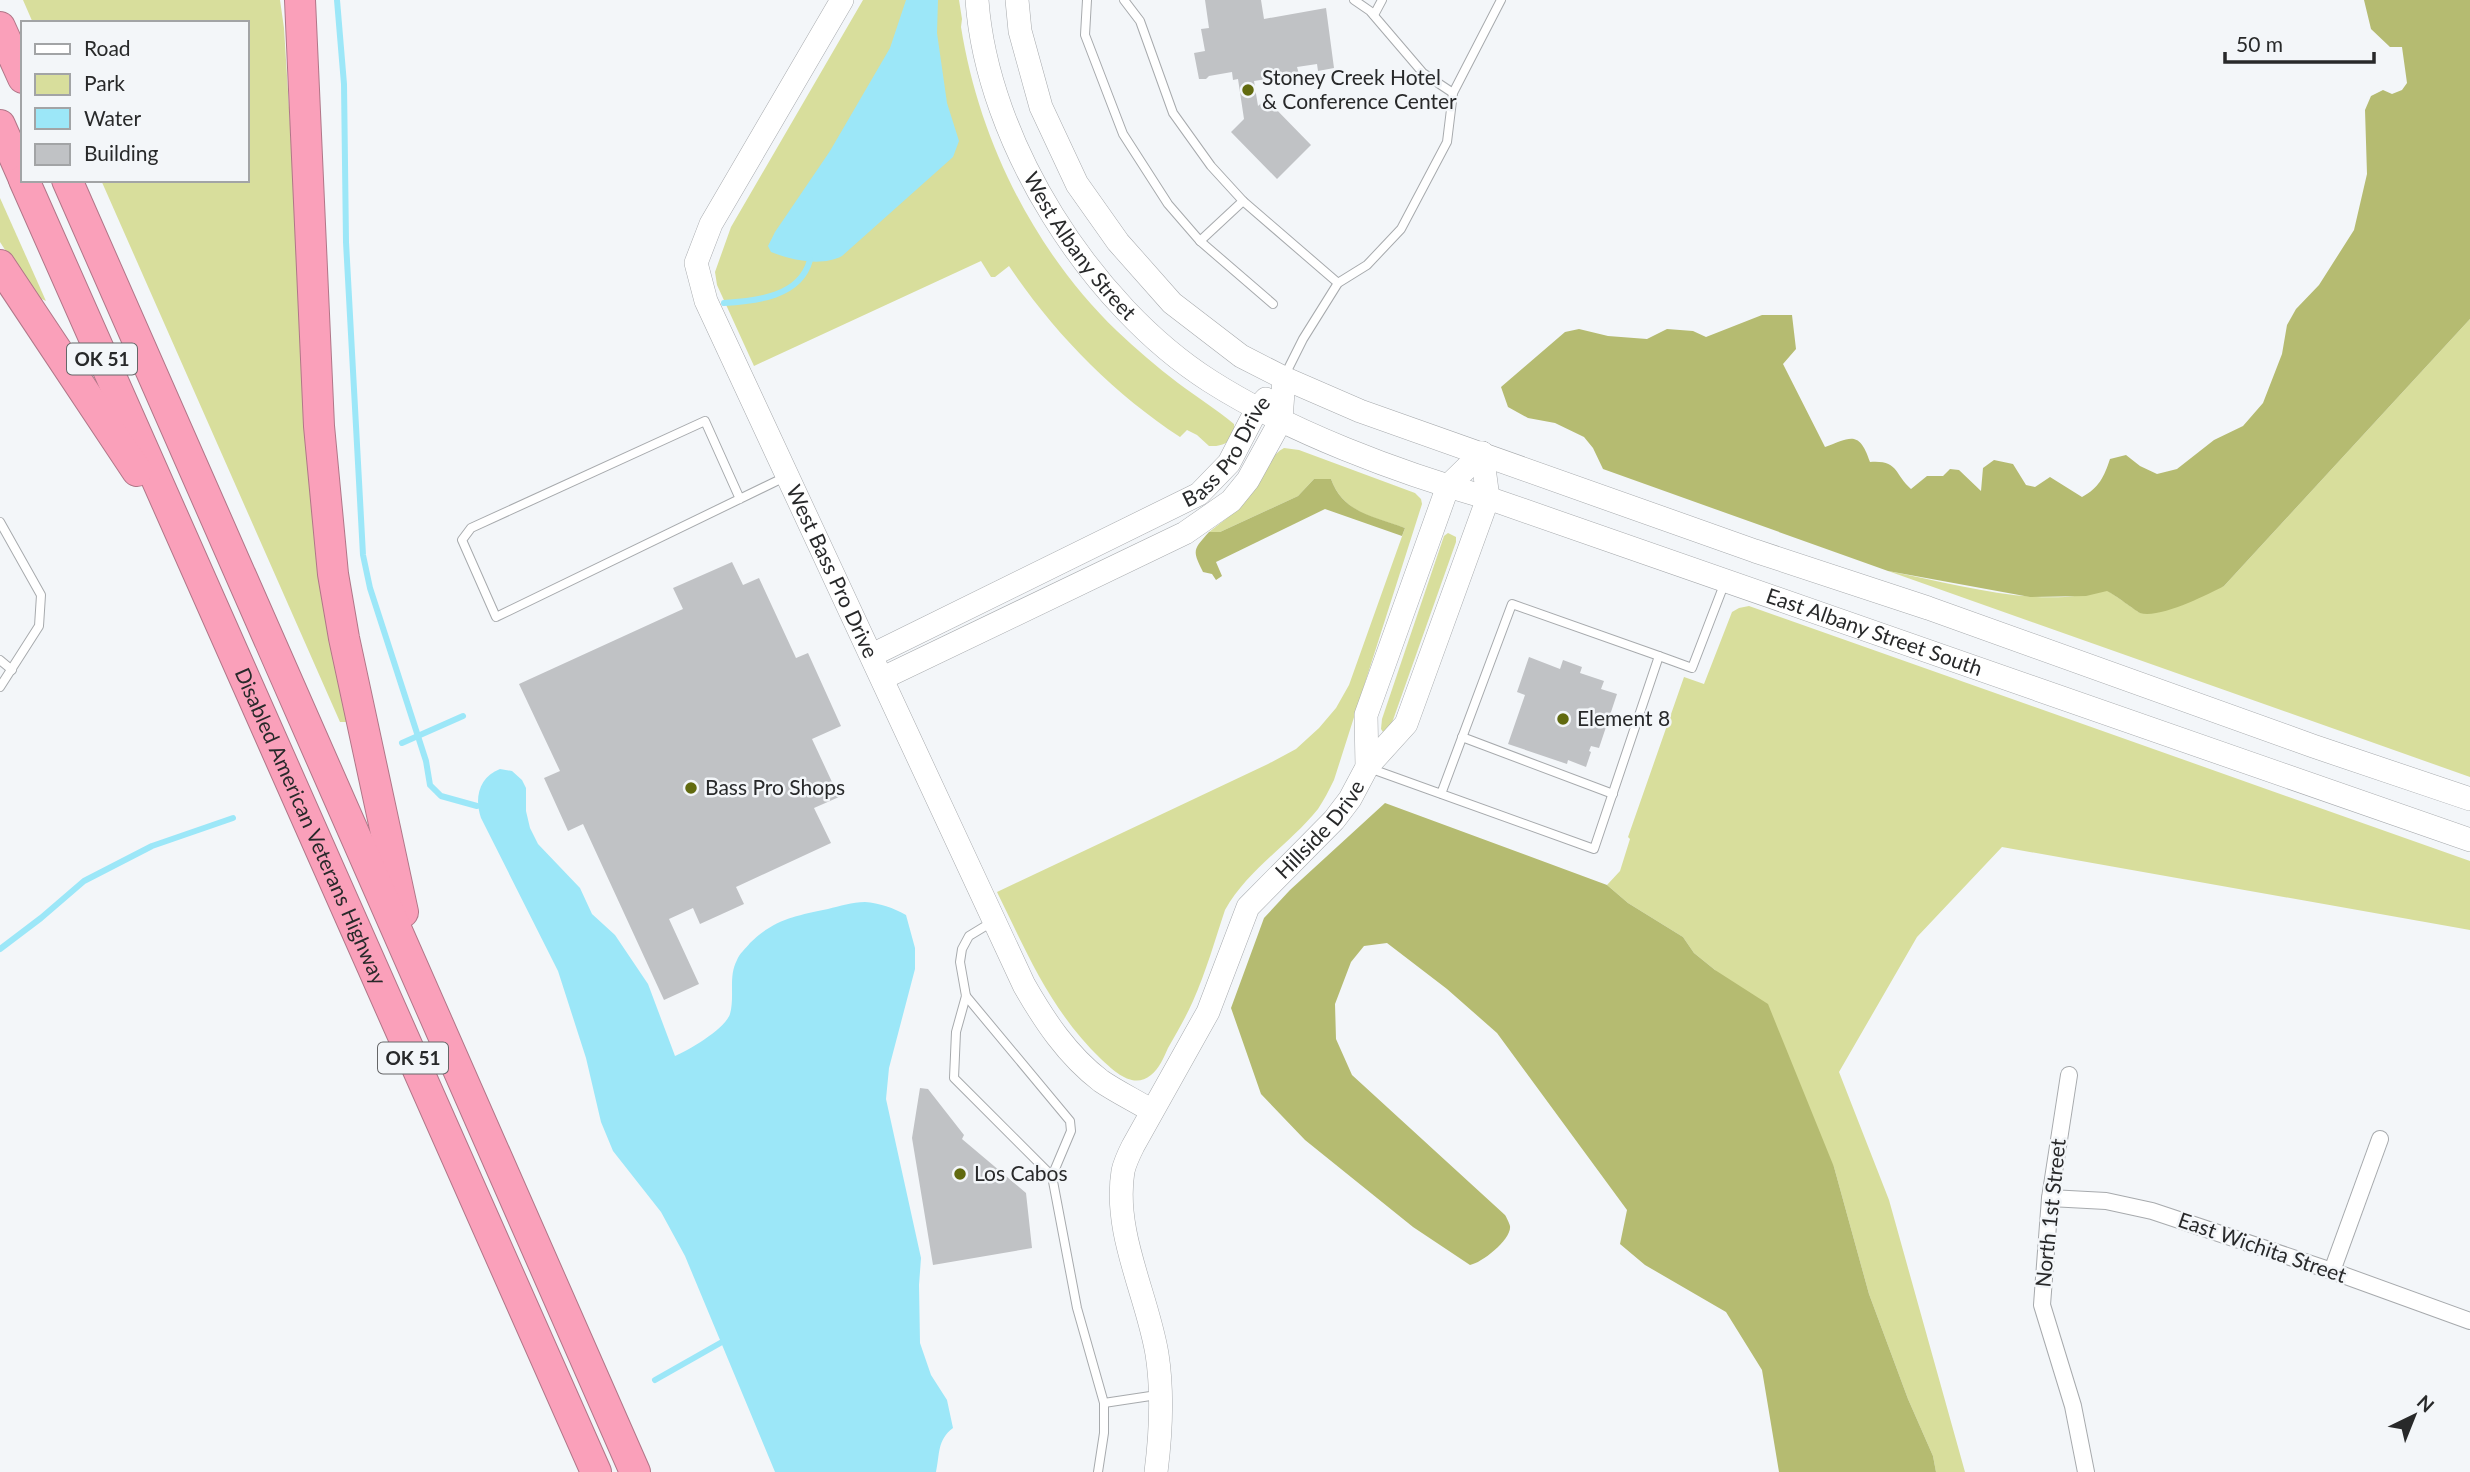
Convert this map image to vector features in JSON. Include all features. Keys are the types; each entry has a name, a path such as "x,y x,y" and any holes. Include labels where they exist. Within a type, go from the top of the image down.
{"highway":[{"path":"300,0 320,426 332,574 417,978"},
{"path":"0,27 21,74"},
{"name":"Disabled American Veterans Highway","path":"0,125 21,174"},
{"name":"Disabled American Veterans Highway","path":"24,182 596,1472"},
{"name":"Disabled American Veterans Highway","path":"68,182 635,1472"},
{"path":"0,265 181,537"}],"street":[{"name":"West Bass Pro Drive","path":"842,0 711,224 696,263 706,301 1024,985 1046,1024 1073,1054 1101,1081 1152,1111"},
{"name":"West Albany Street","path":"977,0 979,24 1001,112 1033,184 1087,268 1156,339 1208,379 1257,409 1281,420"},
{"name":"West Albany Street","path":"1017,0 1020,31 1041,107 1077,184 1118,242 1172,303 1241,356 1284,378"},
{"name":"Bass Pro Drive","path":"872,655 1199,495 1229,463 1257,409 1284,378"},
{"name":"Bass Pro Drive","path":"883,678 1185,533 1231,501 1248,480 1281,420 1284,378"},
{"name":"East Albany Street South","path":"1284,378 1360,411 2470,799"},
{"name":"East Albany Street South","path":"1281,420 1448,486 2470,839"},
{"name":"Hillside Drive","path":"1156,1472 1161,1395 1157,1355 1128,1244 1121,1192 1124,1168 1133,1146 1208,1012 1248,907 1334,820 1350,799 1367,767 1366,715 1448,486 1482,453"},
{"path":"1367,767 1406,724 1488,498 1482,453"},
{"name":"North 1st Street","path":"2068,1076 2050,1198 2042,1305 2073,1406 2085,1472"},
{"path":"2332,1271 2380,1139"},
{"name":"East Wichita Street","path":"2050,1198 2106,1201 2152,1211 2332,1271 2470,1321"}],"lane":[{"path":"1087,0 1085,35 1124,134 1168,204 1200,241 1273,304"},
{"path":"1124,0 1140,21 1173,113 1211,166 1243,201 1338,283"},
{"path":"1353,0 1374,15 1423,73 1453,93"},
{"path":"1374,15 1382,0"},
{"path":"1284,378 1303,339 1338,283 1367,265 1401,229 1447,142 1453,93 1501,0"},
{"path":"1200,241 1243,201"},
{"path":"740,499 705,421 471,528 462,540 496,617 740,499 788,475"},
{"path":"0,522 41,595 39,626 0,687"},
{"path":"1441,794 1512,604 1692,668 1725,581"},
{"path":"1367,767 1594,849 1659,656"},
{"path":"0,660 12,670"},
{"path":"1462,737 1613,794"},
{"path":"995,921 969,936 962,949 960,962 967,996 1070,1121 1071,1131 1052,1176 1077,1308 1104,1403 1104,1433 1098,1472"},
{"path":"967,996 956,1032 954,1078 1052,1176"},
{"path":"1104,1403 1161,1395"}],"green space":[{"path":"23,0 280,0 284,28 315,523 349,722 340,722 102,182 248,182 248,21 32,21"},
{"path":"863,0 959,0 969,69 981,111 996,152 1036,229 1087,300 1117,331 1170,377 1234,424 1233,434 1228,441 1209,446 1187,430 1180,437 1155,420 1108,381 1065,338 1009,266 991,277 981,261 754,366 717,285 715,272 731,227"},
{"path":"2364,0 2470,0 2470,319 2224,586 2206,595 2159,613 2148,614 2140,613 2107,591 2086,596 2030,597 1888,571 1603,469 1593,448 1584,437 1555,423 1528,418 1508,407 1501,387 1565,332 1579,329 1608,336 1647,339 1667,329 1693,331 1706,337 1762,315 1792,315 1796,349 1783,364 1825,447 1847,439 1858,440 1870,462 1891,466 1911,489 1927,476 1943,476 1950,469 1959,470 1981,491 1983,468 1994,460 2013,464 2026,485 2035,487 2050,477 2082,497 2100,481 2110,459 2126,455 2157,474 2177,469 2214,440 2243,426 2263,403 2282,354 2287,325 2296,309 2319,285 2354,230 2367,174 2365,110 2371,96 2383,90 2392,94 2402,90 2407,83 2402,47 2390,47 2371,29"},
{"path":"0,198 46,301 35,296 0,242"},
{"path":"2470,319 2470,777 1888,571 1970,588 2026,596 2081,595 2107,590 2140,613 2224,586"},
{"path":"1284,448 1299,450 1415,493 1422,504 1334,780 1318,809 1307,822 1234,895 1225,910 1193,1001 1161,1063 1144,1079 1131,1080 1101,1059 1068,1021 1030,959 997,892 1296,749 1336,708 1349,685 1405,528 1371,517 1352,507 1336,490 1331,479 1314,479 1298,496 1220,532 1209,532 1246,499 1270,462"},
{"path":"1314,479 1331,479 1343,499 1361,512 1405,528 1402,536 1325,509 1216,562 1222,576 1216,580 1212,574 1203,572 1196,550 1209,532 1220,532 1298,496"},
{"path":"1448,533 1456,537 1456,542 1393,720 1383,732 1382,719 1444,536"},
{"path":"1749,606 2470,861 2470,930 2002,847 1917,937 1839,1072 1889,1200 1965,1472 1936,1472 1933,1456 1908,1399 1869,1294 1834,1167 1715,970 1694,953 1683,937 1628,903 1607,885 1620,871 1630,839 1628,837 1684,677 1704,684 1732,612"},
{"path":"1385,803 1607,885 1628,903 1683,937 1694,953 1715,970 1768,1004 1834,1167 1869,1294 1908,1399 1933,1456 1936,1472 1779,1472 1762,1370 1726,1312 1645,1265 1620,1244 1627,1210 1497,1033 1447,989 1387,943 1364,946 1351,962 1335,1004 1336,1039 1352,1075 1505,1215 1510,1225 1501,1244 1470,1265 1413,1227 1305,1140 1261,1094 1231,1008 1264,918 1290,890"}],"water":[{"path":"906,0 938,0 937,33 947,103 959,141 953,157 842,256 816,262 788,258 771,252 768,246 775,232 830,151 890,48"},
{"path":"500,769 512,771 522,780 526,788 526,811 530,828 538,844 580,888 592,914 615,935 648,984 675,1056 706,1038 727,1020 731,1007 734,966 750,943 768,929 795,917 860,902 881,905 906,915 915,948 915,969 889,1068 886,1099 921,1258 920,1343 931,1375 947,1400 953,1428 942,1442 936,1472 775,1472 685,1256 661,1212 613,1151 601,1122 586,1058 558,971 481,818 478,803 480,789 487,777"}],"building":[{"name":"Stoney Creek Hotel & Conference Center","path":"1205,0 1261,0 1264,19 1326,8 1334,68 1318,71 1317,64 1297,67 1299,74 1254,81 1258,106 1266,99 1311,145 1277,179 1231,132 1244,119 1238,79 1233,80 1232,72 1199,79 1194,53 1205,51 1201,29 1209,28"},
{"name":"Bass Pro Shops","path":"732,562 743,585 759,578 796,658 808,653 841,726 812,739 839,797 814,808 831,843 736,887 744,904 700,924 693,908 669,919 699,984 664,1000 583,824 568,831 544,778 560,771 519,684 683,609 673,588"},
{"name":"Element 8","path":"1529,657 1560,669 1563,660 1582,667 1580,673 1604,681 1601,689 1617,694 1599,748 1591,746 1586,767 1568,760 1567,764 1508,744 1525,695 1517,692"},
{"name":"Los Cabos","path":"920,1088 928,1089 964,1135 962,1139 1026,1193 1032,1248 933,1265 912,1138"}],"waterway":[{"path":"337,0 344,84 346,242 363,555 370,588 426,761 430,785 441,796 477,806"},
{"path":"724,303 775,295 797,282 810,260"},
{"path":"402,743 463,716"},
{"path":"0,949 84,881 152,846 233,818"},
{"path":"655,1380 722,1342"}],"place":[{"name":"Stoney Creek Hotel & Conference Center","path":"1248,90"},
{"name":"Element 8","path":"1563,719"},
{"name":"Bass Pro Shops","path":"691,788"},
{"name":"Los Cabos","path":"960,1174"}]}
